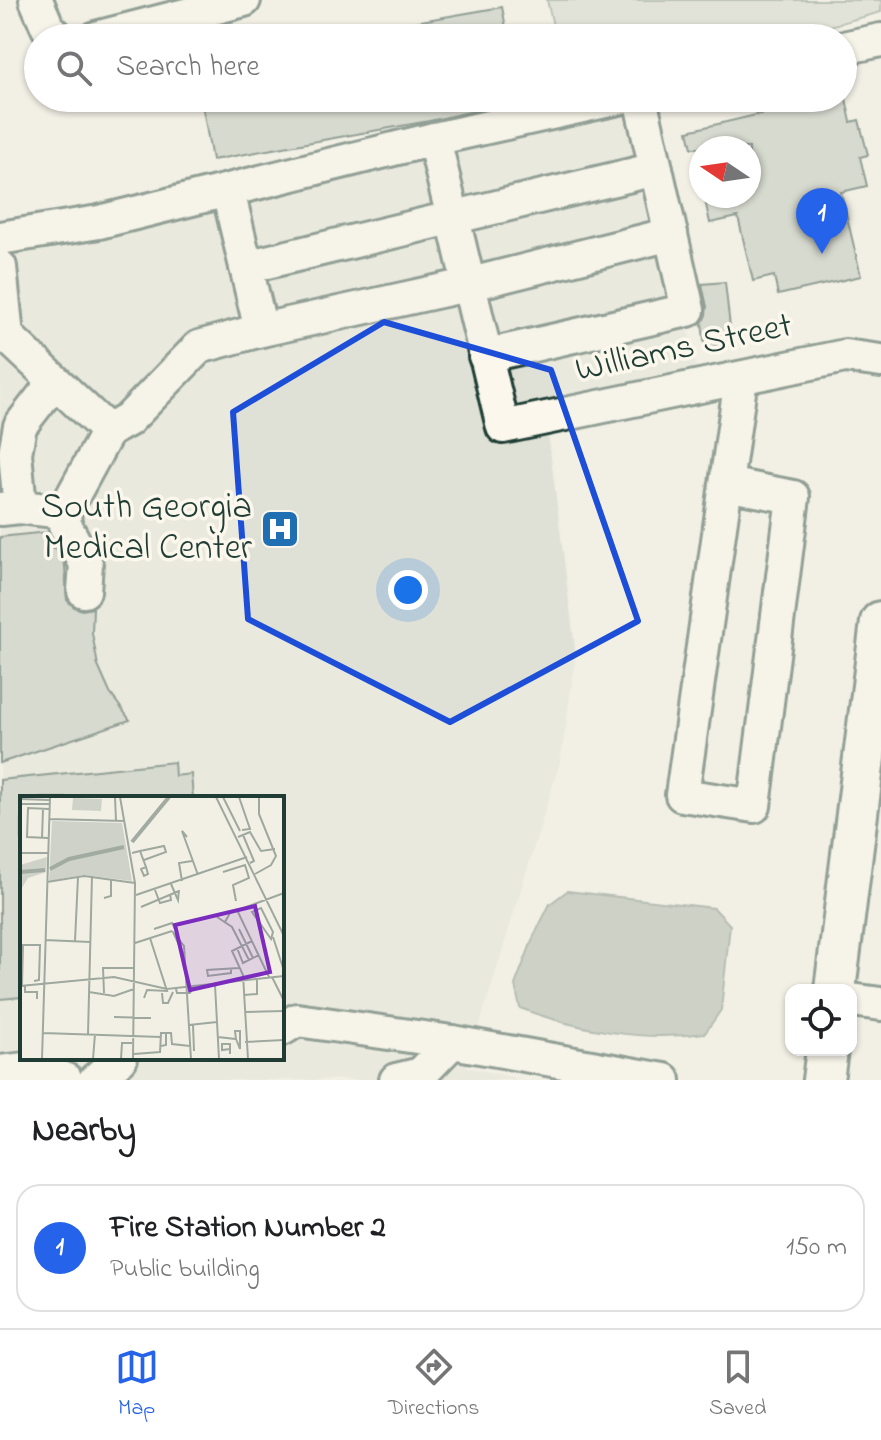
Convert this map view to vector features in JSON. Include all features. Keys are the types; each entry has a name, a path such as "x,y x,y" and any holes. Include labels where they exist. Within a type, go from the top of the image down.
{"main road":[{"path":"836,984 873,743 881,628"},
{"path":"823,1080 826,1056"}],"lane":[{"path":"36,0 46,24"},
{"path":"151,24 244,0"},
{"path":"857,45 881,40"},
{"path":"0,238 99,222 556,112"},
{"path":"434,139 485,356 688,310 643,112"},
{"path":"246,267 656,169"},
{"path":"228,191 261,330"},
{"path":"84,591 86,564 65,525 64,512 108,431 128,420 199,347 671,234"},
{"path":"0,267 3,328 7,336 108,431"},
{"name":"Williams Street","path":"485,356 503,427 845,356 881,361"},
{"path":"726,484 793,497 754,806 682,795 726,484 741,378"},
{"path":"54,382 20,426 10,508 64,512"},
{"path":"857,1001 881,1004"},
{"path":"284,1028 297,1020 452,1042 664,1080"},
{"path":"396,1080 421,1074 452,1042"},
{"path":"95,1080 119,1060"},
{"path":"0,1072 34,1068 66,1080"}],"highlighted area":[{"path":"384,322 551,370 638,621 450,722 248,619 233,412"}],"shaded area":[{"path":"547,0 881,0 881,12 837,24 553,24"},
{"name":"South Georgia Medical Center","path":"573,112 643,112 697,372 544,401 576,656 561,759 467,1067 524,1080 0,1080 0,231"},
{"path":"567,891 714,908 730,925 721,1010 705,1033 658,1036 611,1032 520,1008 515,985 534,936 550,904"}],"building":[{"path":"502,7 505,24 403,24"},
{"path":"203,112 470,112 429,121 212,160"},
{"path":"769,112 849,112 851,122 859,120 868,155 860,157 867,186 841,192 861,276 778,295 774,276 753,281 738,217 710,223 707,208 761,208 761,136 689,136 688,131"},
{"path":"725,282 732,345 705,348 702,323 707,307 702,284"},
{"name":"South Georgia Medical Center","path":"47,532 49,548 56,548 65,566 67,600 82,610 93,608 92,633 98,666 110,693 130,720 0,763 0,537"},
{"path":"174,762 175,776 191,774 193,796 20,796 20,997 0,999 0,780"}],"place":[{"name":"Fire Station Number 2","path":"822,254"},
{"name":"South Georgia Medical Center","path":"280,529"}]}
